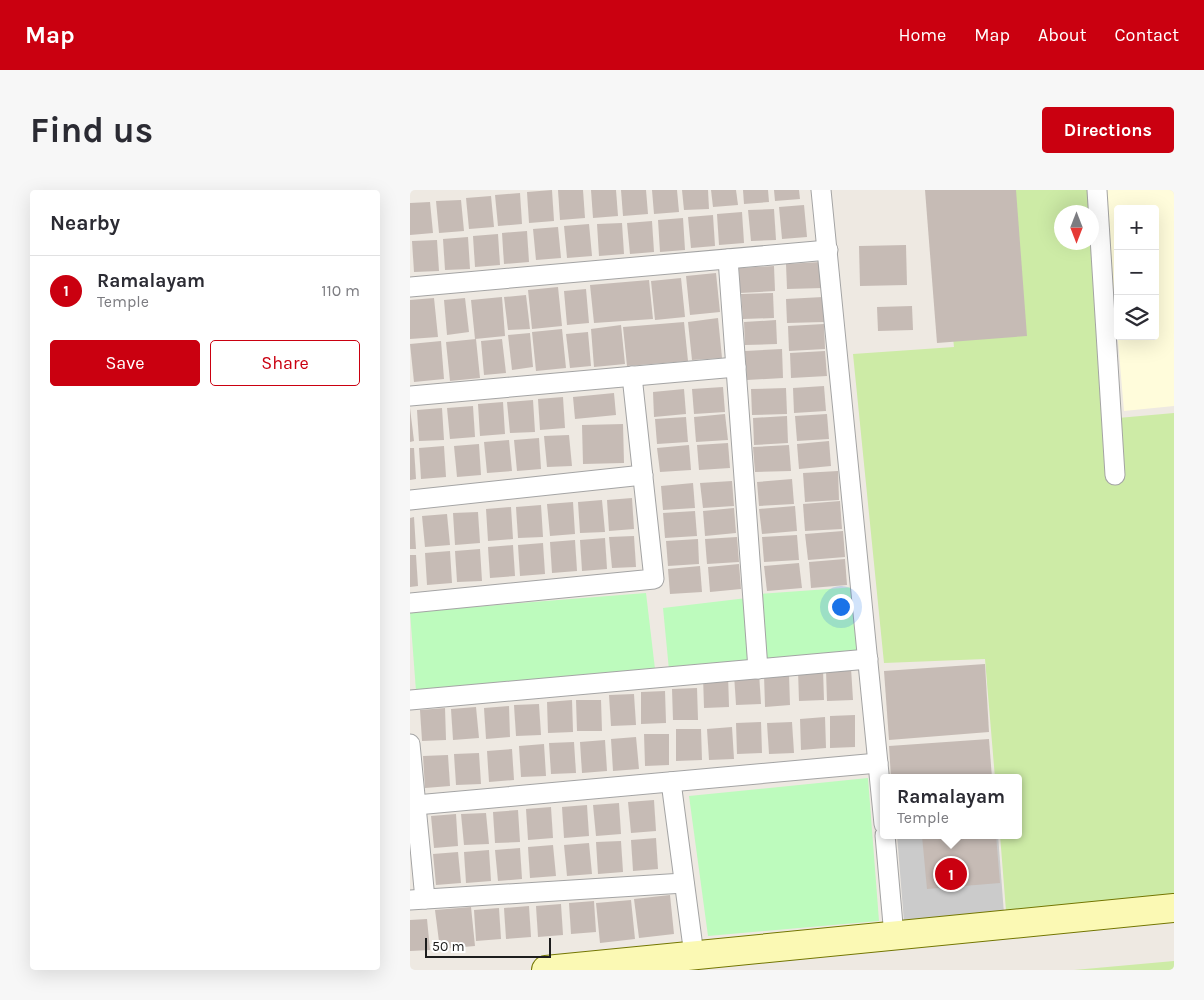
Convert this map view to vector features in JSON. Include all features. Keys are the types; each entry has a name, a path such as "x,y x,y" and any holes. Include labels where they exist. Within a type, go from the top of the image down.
{"street":[{"path":"821,190 880,783"},
{"path":"1097,190 1115,475"},
{"path":"410,287 828,250"},
{"path":"728,259 758,669"},
{"path":"410,396 736,367"},
{"path":"410,603 654,579 632,376"},
{"path":"410,500 643,475"},
{"path":"410,700 868,659"},
{"path":"410,744 416,805 418,899 684,883"},
{"path":"416,805 878,763"},
{"path":"671,782 694,955"},
{"path":"884,839 894,936"},
{"path":"546,970 1174,908"}],"shaded area":[{"path":"1105,190 1174,190 1174,406 1124,411 1118,340 1159,340 1159,205 1114,205 1114,295"},
{"path":"897,839 998,839 1004,914 904,922"}],"green space":[{"path":"938,190 1092,190 1094,205 1054,205 1054,250 1099,250 1118,418 1174,413 1174,895 1006,911 1000,839 1022,839 1022,774 995,774 985,659 884,663 853,354 954,347"},
{"path":"856,587 861,652 763,659 759,594"},
{"path":"646,593 655,669 416,691 410,612"},
{"path":"747,598 753,660 669,670 663,608"},
{"path":"868,778 879,921 708,936 689,796"},
{"path":"1174,961 1174,970 1074,970"}],"building":[{"path":"552,190 554,221 529,223 527,192"},
{"path":"558,190 583,190 585,218 560,220"},
{"path":"591,190 616,190 618,216 593,218"},
{"path":"621,190 646,190 648,214 623,216"},
{"path":"652,190 677,190 679,212 654,214"},
{"path":"682,190 708,190 709,209 684,210"},
{"path":"711,190 736,190 738,205 713,207"},
{"path":"743,190 768,190 769,202 744,204"},
{"path":"774,190 799,190 800,199 775,201"},
{"path":"925,190 1016,190 1027,336 937,343"},
{"path":"520,193 522,224 498,226 495,195"},
{"path":"491,196 494,227 469,229 466,198"},
{"path":"461,200 464,231 439,233 436,201"},
{"path":"430,202 433,233 410,235 410,203"},
{"path":"804,205 807,237 782,239 779,207"},
{"path":"774,209 776,240 751,241 748,210"},
{"path":"742,212 744,243 719,245 717,214"},
{"path":"713,215 715,246 691,248 688,217"},
{"path":"683,218 685,250 660,252 658,220"},
{"path":"652,221 654,252 630,254 627,223"},
{"path":"622,223 624,254 599,256 597,224"},
{"path":"589,224 592,256 567,258 564,226"},
{"path":"558,227 561,258 536,260 533,229"},
{"path":"527,231 529,262 504,264 502,233"},
{"path":"498,234 500,265 475,267 473,236"},
{"path":"468,237 470,269 445,270 443,239"},
{"path":"437,240 439,271 414,272 412,241"},
{"path":"906,245 907,285 860,286 859,246"},
{"path":"821,262 823,288 787,289 786,264"},
{"path":"774,266 775,291 740,293 739,268"},
{"path":"716,273 720,312 690,315 686,276"},
{"path":"681,278 685,317 655,320 651,281"},
{"path":"649,280 653,319 594,323 590,285"},
{"path":"558,287 562,326 532,329 528,290"},
{"path":"586,289 589,323 567,325 564,291"},
{"path":"773,293 774,318 743,319 741,294"},
{"path":"526,295 530,329 508,330 504,297"},
{"path":"502,297 505,336 475,339 471,300"},
{"path":"823,297 824,322 787,323 786,299"},
{"path":"434,298 438,337 410,339 410,300"},
{"path":"465,298 469,332 447,335 444,300"},
{"path":"912,306 913,330 878,331 877,307"},
{"path":"718,318 722,358 692,360 688,322"},
{"path":"776,320 777,344 745,345 744,322"},
{"path":"684,322 688,361 627,366 623,327"},
{"path":"824,324 825,349 789,351 788,326"},
{"path":"621,325 625,364 594,367 591,329"},
{"path":"562,329 566,368 536,371 532,332"},
{"path":"588,332 591,366 570,368 566,334"},
{"path":"530,333 533,367 512,370 508,335"},
{"path":"476,339 480,378 450,381 446,342"},
{"path":"502,339 506,373 484,375 481,341"},
{"path":"441,341 444,379 414,382 410,344"},
{"path":"782,349 783,378 747,380 745,351"},
{"path":"825,351 827,376 791,378 790,353"},
{"path":"824,386 826,411 794,413 793,388"},
{"path":"723,387 725,412 694,414 692,389"},
{"path":"786,388 787,414 752,415 751,389"},
{"path":"684,389 686,414 654,417 653,392"},
{"path":"614,393 616,415 575,419 573,397"},
{"path":"563,397 565,428 540,430 538,399"},
{"path":"533,400 535,432 510,433 507,402"},
{"path":"503,402 505,434 480,436 478,404"},
{"path":"473,406 475,437 450,439 447,408"},
{"path":"410,408 414,441 410,442"},
{"path":"442,408 444,440 419,441 417,410"},
{"path":"725,414 728,440 696,442 694,417"},
{"path":"827,414 829,439 797,441 795,416"},
{"path":"787,416 788,443 754,445 753,418"},
{"path":"686,417 688,442 657,444 655,419"},
{"path":"623,424 624,463 583,464 582,425"},
{"path":"569,435 572,466 547,467 544,436"},
{"path":"539,438 541,469 517,471 514,440"},
{"path":"509,440 512,471 487,473 484,442"},
{"path":"829,441 831,466 799,469 797,444"},
{"path":"728,443 730,468 699,470 697,445"},
{"path":"479,444 481,475 457,477 454,446"},
{"path":"689,445 691,470 660,472 657,448"},
{"path":"789,445 791,471 755,472 753,447"},
{"path":"444,446 446,477 421,479 419,448"},
{"path":"410,448 414,448 416,479 410,480"},
{"path":"838,471 839,500 805,502 803,473"},
{"path":"792,479 794,504 759,506 757,482"},
{"path":"732,481 734,506 703,508 700,483"},
{"path":"693,483 695,508 663,510 661,486"},
{"path":"632,498 634,529 609,531 607,500"},
{"path":"602,500 605,532 580,533 578,502"},
{"path":"840,501 842,529 805,531 803,504"},
{"path":"573,502 575,534 550,536 547,504"},
{"path":"541,505 543,537 518,538 516,507"},
{"path":"795,506 797,531 762,534 759,509"},
{"path":"511,507 513,539 488,541 486,509"},
{"path":"734,508 736,533 705,536 703,511"},
{"path":"695,511 697,536 665,538 663,513"},
{"path":"478,512 480,543 455,545 453,513"},
{"path":"447,514 450,545 425,547 422,516"},
{"path":"414,517 416,549 410,549 410,518"},
{"path":"843,531 845,557 808,560 805,534"},
{"path":"797,535 799,560 764,562 762,537"},
{"path":"634,536 636,567 612,568 609,537"},
{"path":"737,537 739,562 707,564 705,539"},
{"path":"605,538 607,569 582,571 580,540"},
{"path":"698,539 699,564 668,566 666,541"},
{"path":"575,540 577,571 552,573 550,542"},
{"path":"543,543 545,574 520,576 518,545"},
{"path":"513,545 515,576 490,578 488,547"},
{"path":"480,549 482,581 457,582 455,551"},
{"path":"450,551 452,583 427,585 425,553"},
{"path":"410,555 416,555 418,586 410,587"},
{"path":"845,559 847,585 811,588 809,562"},
{"path":"799,563 802,588 767,591 764,566"},
{"path":"739,564 741,589 710,592 708,567"},
{"path":"700,566 702,592 670,594 668,569"},
{"path":"985,664 989,732 889,740 884,671"},
{"path":"851,668 853,700 827,701 826,670"},
{"path":"823,669 824,700 799,701 798,670"},
{"path":"759,673 761,704 736,705 734,674"},
{"path":"789,674 790,705 765,707 764,675"},
{"path":"728,675 729,707 704,708 703,676"},
{"path":"697,688 698,720 673,720 672,689"},
{"path":"665,691 666,723 641,724 641,692"},
{"path":"634,694 636,725 611,726 609,695"},
{"path":"572,700 573,732 548,733 547,702"},
{"path":"576,700 601,700 602,731 577,731"},
{"path":"539,704 541,735 516,736 514,705"},
{"path":"509,706 510,737 486,739 484,708"},
{"path":"476,707 479,738 453,740 451,709"},
{"path":"445,708 446,740 422,741 420,710"},
{"path":"855,715 855,747 830,748 830,716"},
{"path":"825,717 826,748 801,750 800,719"},
{"path":"761,722 762,753 737,754 736,723"},
{"path":"792,722 794,753 769,754 767,723"},
{"path":"732,727 734,759 709,760 707,729"},
{"path":"676,729 701,729 702,760 676,761"},
{"path":"644,734 669,734 669,765 645,766"},
{"path":"636,737 639,769 613,771 611,739"},
{"path":"989,739 992,774 891,774 889,746"},
{"path":"605,740 607,771 582,773 580,742"},
{"path":"574,742 576,773 551,774 549,743"},
{"path":"544,744 546,776 521,777 519,746"},
{"path":"512,749 514,780 489,782 487,751"},
{"path":"479,753 481,784 456,785 454,754"},
{"path":"448,755 450,786 425,788 423,756"},
{"path":"654,800 656,831 631,833 628,802"},
{"path":"619,803 621,834 596,836 593,805"},
{"path":"587,805 589,836 564,838 562,807"},
{"path":"551,807 553,838 528,840 526,809"},
{"path":"518,810 520,842 495,843 493,812"},
{"path":"486,813 489,844 464,845 461,814"},
{"path":"456,814 458,846 434,848 431,816"},
{"path":"656,838 658,869 633,871 631,840"},
{"path":"922,839 996,839 1000,883 927,889"},
{"path":"621,841 623,872 598,874 596,842"},
{"path":"589,843 592,874 567,876 564,845"},
{"path":"553,845 556,876 530,878 528,847"},
{"path":"520,848 522,879 498,881 495,850"},
{"path":"489,850 491,881 466,883 464,852"},
{"path":"458,852 461,883 436,885 433,854"},
{"path":"670,895 674,934 639,938 634,899"},
{"path":"631,900 635,939 600,943 596,903"},
{"path":"594,901 596,932 571,934 569,903"},
{"path":"561,904 563,935 538,937 536,906"},
{"path":"529,906 531,937 506,939 504,908"},
{"path":"471,907 475,946 440,949 435,910"},
{"path":"499,908 501,939 476,941 474,910"},
{"path":"427,919 430,950 410,951 410,920"}],"place":[{"name":"Ramalayam","path":"951,874"}]}
